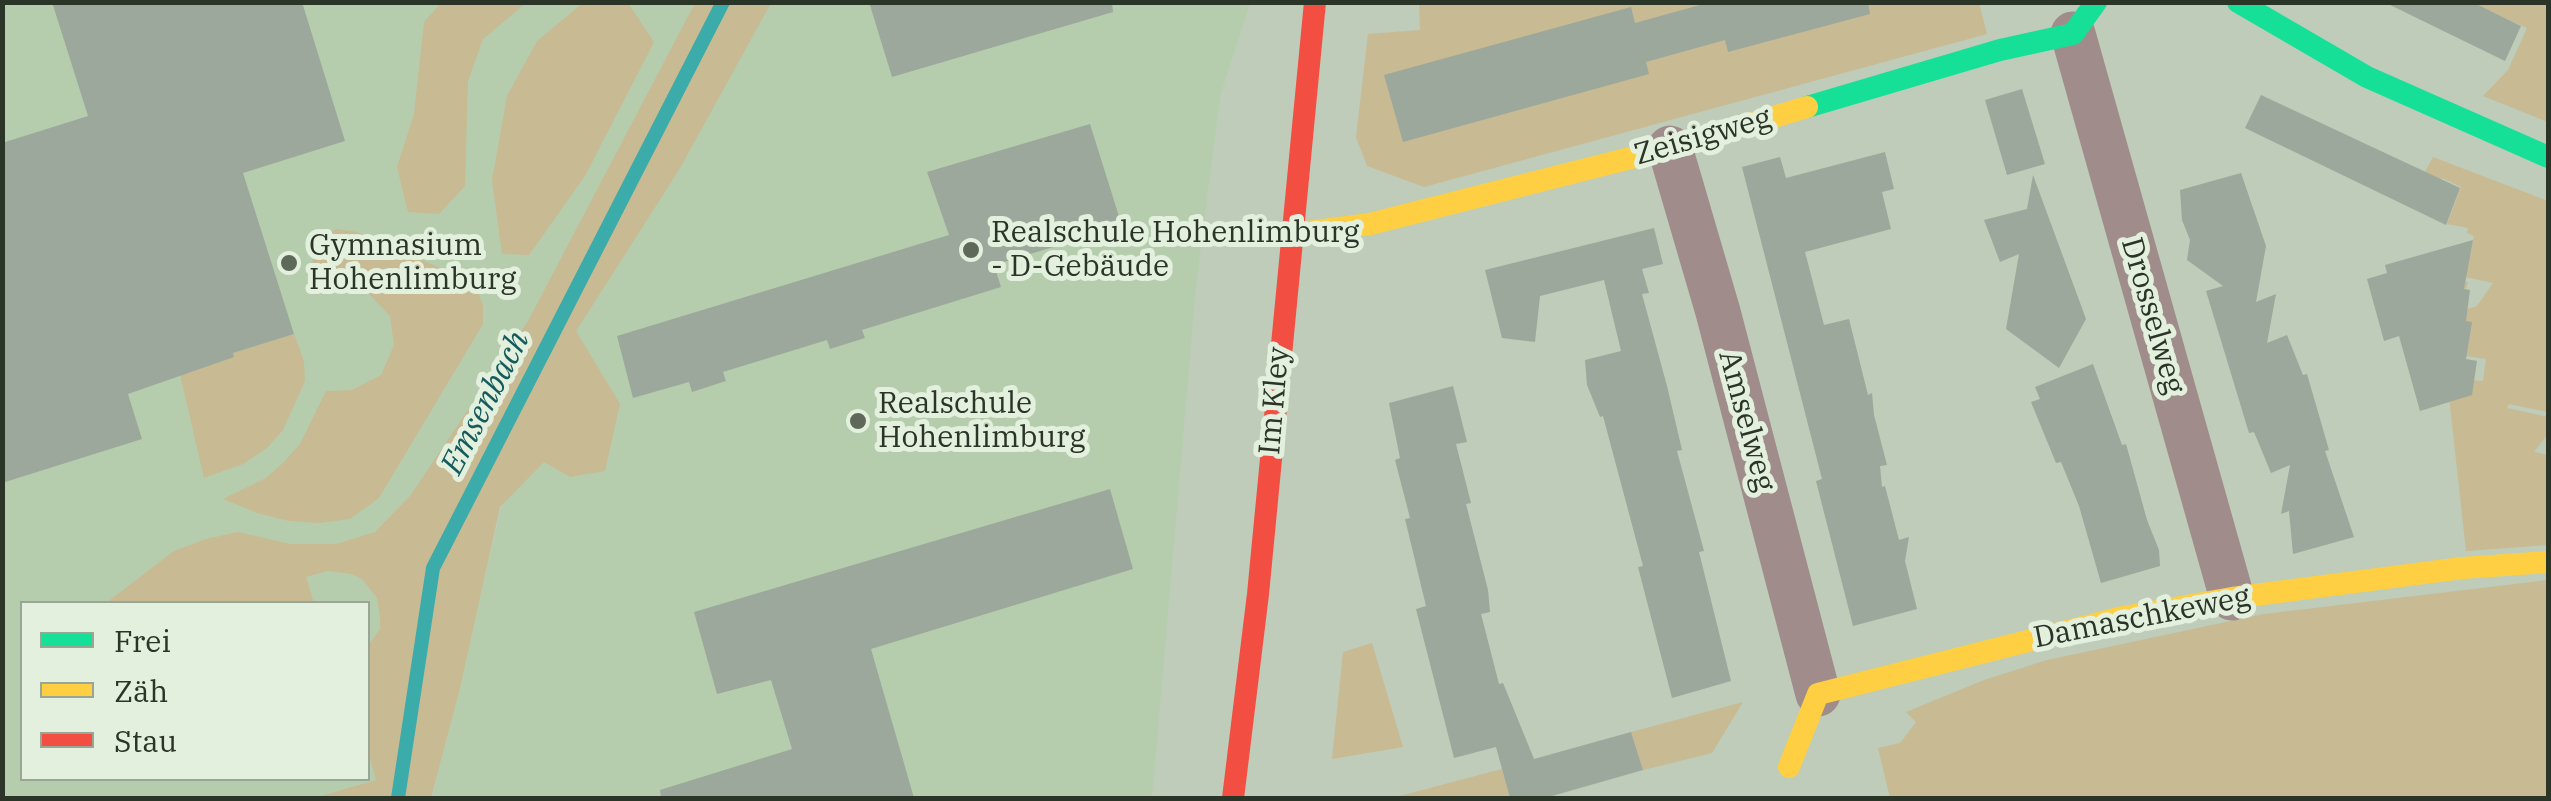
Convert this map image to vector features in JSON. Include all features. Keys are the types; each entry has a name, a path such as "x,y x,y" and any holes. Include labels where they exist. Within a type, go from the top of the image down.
{"street":[{"name":"Im Kley","path":"1234,798 1258,594 1315,2"},
{"path":"2238,2 2366,77 2548,157"},
{"name":"Zeisigweg","path":"1292,234 1370,224 1670,148 2000,50 2084,18"},
{"name":"Drosselweg","path":"2084,18 2232,598"},
{"name":"Amselweg","path":"1670,148 1718,312 1818,694"},
{"name":"Damaschkeweg","path":"1818,694 2123,616 2462,568 2548,562"},
{"path":"1789,767 1818,694"}],"shaded area":[{"path":"584,2 628,3 654,42 585,176 529,255 502,254 492,180 507,96 537,41"},
{"name":"Gymnasium Hohenlimburg","path":"2,3 710,3 497,404 388,798 3,798"},
{"path":"441,3 526,3 483,39 468,81 465,186 439,214 408,212 397,167 414,114 424,22"},
{"path":"695,3 771,3 679,170 576,331 620,404 605,471 570,477 544,462 500,507 431,798 314,798 376,780 370,759 370,643 380,629 380,617 377,598 362,579 328,571 306,577 313,601 109,601 174,551 206,539 238,532 291,544 336,544 375,532 410,496 528,321"},
{"name":"Realschule Hohenlimburg","path":"754,3 1250,3 1221,93 1207,195 1152,798 432,798 501,509 561,334"},
{"path":"1419,3 1979,3 1987,34 1424,187 1367,166 1356,137 1368,34 1420,30"},
{"path":"2472,3 2548,3 2548,122 2483,96 2508,70 2527,28"},
{"path":"2433,157 2548,201 2548,412 2509,404 2507,408 2548,417 2548,434 2534,452 2548,455 2548,545 2466,551 2447,378 2483,381 2486,359 2440,352 2443,317 2436,315 2433,264 2467,269 2474,236 2467,233 2468,228 2447,224 2461,187 2442,178 2427,216 2424,174","holes":["2452,274 2493,283 2477,306 2467,309 2466,314 2438,310 2442,285 2466,289 2468,282 2451,278"]},
{"path":"337,229 357,232 466,279 477,289 483,305 483,324 379,498 350,519 289,521 223,499 266,478 284,462 300,444 326,391 352,390 381,375 394,345 390,316 367,292 331,289 316,295 309,289 315,244 323,234"},
{"path":"294,334 304,361 305,381 283,430 267,448 243,464 204,478 176,357 234,357 233,353"},
{"path":"2548,580 2548,798 1890,798 1878,748 1900,743 1916,722 1906,712 1984,680 2047,660 2264,614"},
{"path":"1372,643 1403,747 1332,759 1343,652"},
{"path":"1743,702 1712,753 1643,770 1631,732"},
{"path":"1502,769 1510,798 1392,798"}],"building":[{"path":"52,2 302,2 345,141 243,173 294,334 128,394 142,439 2,483 2,143 88,116"},
{"path":"869,2 1112,2 1113,12 892,77"},
{"path":"1711,2 1868,2 1870,14 1728,52 1725,40 1646,62 1649,74 1403,142 1384,75 1631,7 1635,23"},
{"path":"2384,2 2472,2 2521,26 2505,61"},
{"path":"2022,89 2045,164 2007,175 1985,100"},
{"path":"2261,95 2460,188 2446,225 2245,128"},
{"name":"Realschule Hohenlimburg - D-Gebäude","path":"1090,124 1122,226 994,265 1001,287 862,330 865,338 830,349 827,340 723,372 726,381 692,392 689,382 633,398 617,336 949,235 927,172"},
{"path":"1885,152 1894,189 1882,192 1891,229 1805,252 1824,325 1849,319 1868,395 1872,393 1887,465 1880,466 1882,487 1885,486 1899,540 1909,537 1905,561 1917,609 1853,626 1816,481 1822,479 1742,167 1780,157 1786,178"},
{"path":"2241,173 2266,246 2256,302 2276,294 2267,343 2287,335 2303,375 2307,374 2329,450 2325,451 2354,537 2293,554 2289,511 2281,514 2290,465 2271,473 2254,432 2249,433 2206,291 2223,286 2187,260 2190,240 2182,220 2180,190"},
{"path":"2033,175 2086,319 2059,368 2006,329 2019,254 2000,262 1984,220 2027,209"},
{"path":"1654,228 1663,264 1642,269 1649,293 1642,294 1682,450 1677,451 1704,551 1699,552 1731,681 1672,698 1638,567 1643,566 1603,416 1600,417 1587,385 1585,360 1621,351 1604,280 1540,296 1535,342 1502,338 1485,270"},
{"path":"2473,240 2464,289 2470,290 2466,321 2472,322 2466,359 2477,361 2472,395 2420,411 2399,336 2384,341 2367,279 2387,273 2385,265"},
{"path":"2093,364 2122,445 2126,444 2159,550 2160,566 2101,583 2079,506 2031,402 2040,399 2035,387"},
{"path":"1453,386 1467,442 1456,444 1471,503 1466,504 1488,590 1490,612 1481,614 1499,684 1503,683 1534,759 1631,732 1643,770 1545,798 1510,798 1496,747 1454,758 1416,609 1426,606 1405,519 1410,518 1395,460 1400,458 1389,403"},
{"name":"Realschule Hohenlimburg","path":"1110,489 1133,569 871,649 914,798 661,798 660,790 792,749 771,680 717,694 694,612"}],"waterway":[{"name":"Emsenbach","path":"398,798 433,568 723,2"}],"traffic: fast":[{"path":"1807,107 2000,50 2073,34 2096,2"},
{"path":"2238,2 2367,77 2548,157"}],"traffic: slow":[{"path":"1292,234 1370,224 1670,148 1807,107"},
{"path":"1789,767 1818,694 2123,617 2232,598 2462,568 2548,562"}],"traffic: jam":[{"path":"1233,798 1258,594 1315,2"}],"place":[{"name":"Realschule Hohenlimburg - D-Gebäude","path":"971,250"},
{"name":"Gymnasium Hohenlimburg","path":"289,263"},
{"name":"Realschule Hohenlimburg","path":"858,421"}]}
